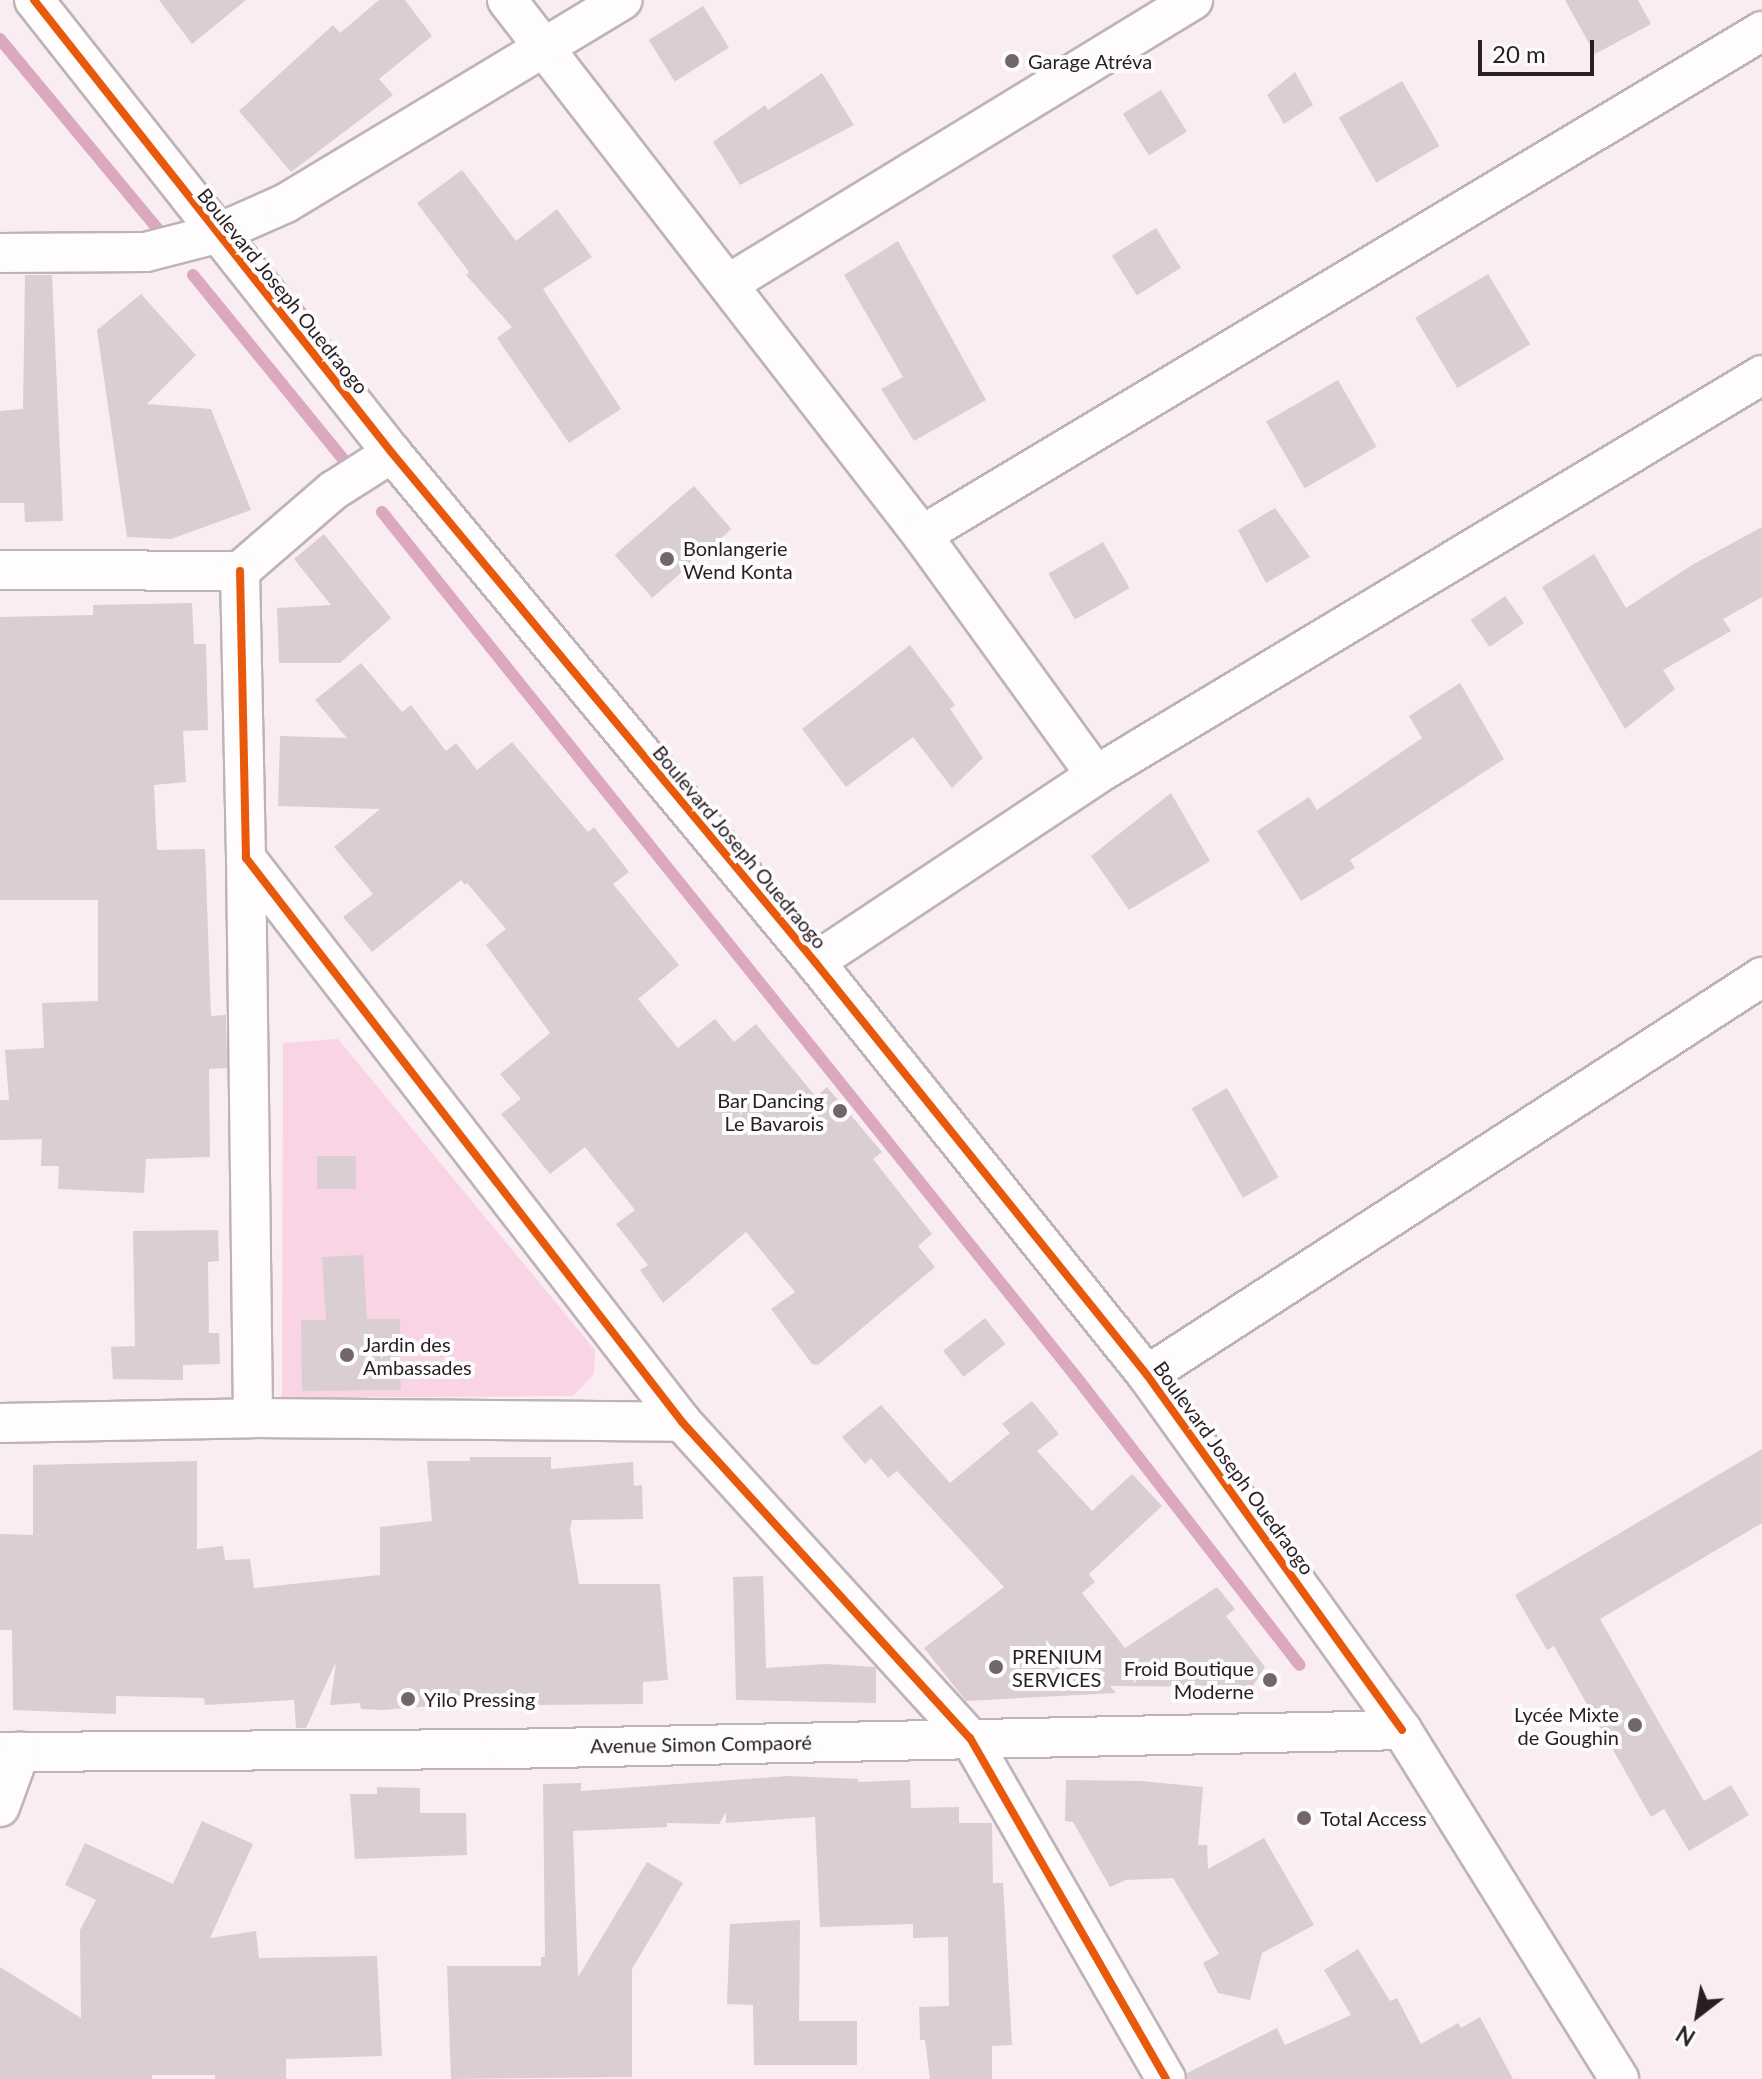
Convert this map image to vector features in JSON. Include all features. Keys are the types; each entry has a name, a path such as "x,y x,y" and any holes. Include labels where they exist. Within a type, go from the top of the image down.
{"street":[{"name":"Boulevard Joseph Ouedraogo","path":"34,0 392,453 815,962 1147,1375 1402,1730 1544,1953 1619,2079"},
{"path":"507,0 922,535 1096,775"},
{"path":"0,253 146,252 216,234 286,203 623,0"},
{"path":"728,284 1193,0"},
{"path":"922,535 1762,31"},
{"path":"815,962 1096,775 1762,375"},
{"path":"0,570 240,571 334,490 392,453"},
{"path":"240,571 253,1418"},
{"path":"246,858 682,1422 970,1738 1166,2079"},
{"path":"1147,1375 1762,977"},
{"path":"0,1423 253,1418 682,1422"},
{"name":"Avenue Simon Compaoré","path":"10,1752 506,1749 1402,1730"},
{"path":"0,1807 10,1752"}],"shaded area":[{"path":"338,1039 595,1350 594,1374 573,1396 282,1398 283,1043"}],"building":[{"path":"159,0 246,0 192,44"},
{"path":"379,0 405,0 432,36 379,79 393,95 291,172 239,111 333,25 340,33"},
{"path":"1565,0 1638,0 1651,24 1595,54"},
{"path":"703,6 729,48 675,81 649,40"},
{"path":"1295,72 1313,105 1284,124 1267,95"},
{"path":"822,73 854,125 740,185 713,142 765,105 768,110"},
{"path":"1402,81 1440,146 1376,182 1339,118"},
{"path":"1161,90 1187,132 1149,155 1123,114"},
{"path":"462,170 516,241 557,209 592,257 543,289 621,409 569,443 497,338 512,327 466,275 469,272 417,203"},
{"path":"1156,228 1181,268 1137,295 1112,256"},
{"path":"898,241 986,400 914,441 881,389 903,377 844,275"},
{"path":"1488,274 1530,344 1457,388 1415,318"},
{"path":"25,275 52,275 63,521 25,522 24,503 0,503 0,411 23,409"},
{"path":"141,294 196,355 147,404 211,409 251,510 171,539 127,537 97,330"},
{"path":"1338,380 1376,447 1305,488 1266,422"},
{"path":"694,486 731,529 652,598 615,555"},
{"path":"1275,508 1310,557 1266,583 1238,530"},
{"path":"1762,527 1762,597 1723,619 1731,631 1663,670 1675,689 1625,729 1542,587 1594,554 1626,608 1692,565"},
{"path":"324,534 391,618 340,663 279,663 277,608 331,605 294,559"},
{"path":"1103,542 1130,588 1075,619 1048,574"},
{"path":"1505,596 1524,623 1490,647 1471,620"},
{"path":"192,603 194,644 206,644 208,730 183,731 186,782 154,785 157,850 205,849 211,1016 226,1015 227,1068 209,1069 210,1157 146,1159 144,1193 58,1189 59,1166 41,1166 42,1139 0,1140 0,1100 9,1100 5,1050 44,1048 42,1003 98,1001 98,900 0,900 0,617 93,615 93,605"},
{"path":"910,645 955,705 950,709 983,758 952,788 913,737 846,787 802,729"},
{"path":"361,663 402,712 411,705 446,751 456,743 477,770 512,742 588,832 594,827 629,872 613,884 679,965 638,999 678,1048 715,1019 734,1042 756,1024 816,1097 827,1087 882,1152 873,1159 932,1234 918,1246 935,1267 818,1365 812,1364 771,1309 795,1292 746,1232 663,1303 640,1270 648,1265 616,1224 635,1210 585,1147 550,1174 501,1114 521,1099 500,1074 550,1033 486,945 506,929 467,883 465,885 461,880 372,952 343,917 373,894 334,847 380,809 278,806 280,736 347,738 315,700"},
{"path":"1460,683 1504,759 1350,860 1355,868 1301,901 1257,831 1309,797 1317,810 1422,738 1409,716"},
{"path":"1171,793 1210,861 1129,910 1091,856"},
{"path":"1227,1088 1278,1177 1243,1198 1191,1108"},
{"path":"317,1156 356,1156 356,1189 317,1189"},
{"path":"218,1230 219,1261 208,1262 209,1333 219,1333 220,1364 183,1365 183,1380 113,1379 111,1347 135,1346 133,1231"},
{"path":"363,1255 367,1319 400,1319 401,1390 302,1391 301,1320 326,1320 322,1257"},
{"path":"985,1318 1005,1344 964,1377 943,1351"},
{"path":"1032,1401 1059,1434 1037,1451 1092,1511 1132,1474 1162,1506 1089,1574 1095,1582 1082,1593 1125,1648 1217,1587 1235,1609 1226,1616 1265,1667 1252,1687 1110,1686 1116,1693 966,1701 924,1648 1004,1587 897,1471 888,1478 871,1458 865,1464 842,1437 881,1405 950,1483 1010,1433 1002,1424"},
{"path":"1762,1449 1762,1523 1600,1619 1704,1801 1731,1785 1749,1815 1689,1851 1664,1809 1651,1817 1554,1646 1547,1650 1515,1595"},
{"path":"470,1457 551,1457 551,1469 633,1462 634,1486 642,1485 643,1519 572,1520 570,1529 579,1584 660,1584 668,1680 643,1682 643,1704 534,1705 534,1698 431,1695 432,1706 383,1710 361,1709 360,1703 330,1705 336,1662 306,1728 296,1728 294,1700 205,1705 204,1698 116,1696 116,1714 13,1710 12,1630 0,1630 0,1534 33,1535 33,1465 197,1461 197,1549 223,1546 225,1560 250,1559 254,1588 380,1575 380,1527 432,1521 427,1461 470,1461"},
{"path":"763,1576 766,1668 825,1664 876,1667 876,1703 736,1700 733,1577"},
{"path":"788,1776 858,1779 858,1782 910,1780 911,1808 959,1807 959,1823 992,1823 993,1883 1003,1883 1012,2045 992,2046 992,2079 930,2079 925,2040 920,2040 919,2007 949,2006 948,1937 913,1938 913,1924 820,1927 815,1817 726,1823 726,1812 719,1824 667,1823 667,1827 573,1831 578,1977 647,1862 683,1883 632,1969 632,2077 451,2079 447,1966 541,1966 541,1957 545,1957 543,1784 581,1783 581,1791"},
{"path":"1066,1780 1141,1781 1203,1787 1198,1845 1207,1845 1208,1869 1264,1838 1314,1925 1262,1953 1250,2000 1218,1993 1203,1963 1219,1954 1173,1878 1126,1880 1110,1887 1073,1822 1065,1821"},
{"path":"377,1787 420,1788 420,1813 466,1813 467,1855 355,1859 350,1794 377,1794"},
{"path":"202,1821 253,1844 210,1938 256,1931 259,1958 377,1956 382,2056 286,2059 286,2079 152,2075 152,2079 0,2079 0,1967 81,2018 80,1930 96,1900 65,1885 85,1843 173,1884"},
{"path":"800,1920 799,2021 857,2021 857,2065 754,2065 753,2005 727,2004 730,1924"},
{"path":"1358,1949 1390,2001 1397,1998 1421,2044 1458,2023 1461,2028 1480,2017 1513,2079 1188,2079 1187,2073 1277,2028 1285,2045 1351,2015 1324,1970"}],"waterway":[{"path":"0,39 165,238"},
{"path":"193,275 347,464"},
{"path":"382,512 1077,1378 1300,1665"}],"cycle path":[{"path":"34,0 392,453 815,962 1147,1375 1402,1730"},
{"path":"240,571 246,858 682,1422 970,1738 1166,2079"}],"place":[{"name":"Garage Atréva","path":"1012,61"},
{"name":"Bonlangerie Wend Konta","path":"667,559"},
{"name":"Bar Dancing Le Bavarois","path":"840,1111"},
{"name":"Jardin des Ambassades","path":"347,1355"},
{"name":"PRENIUM SERVICES","path":"996,1667"},
{"name":"Froid Boutique Moderne","path":"1270,1680"},
{"name":"Yilo Pressing","path":"408,1699"},
{"name":"Lycée Mixte de Goughin","path":"1635,1725"},
{"name":"Total Access","path":"1304,1818"}]}
